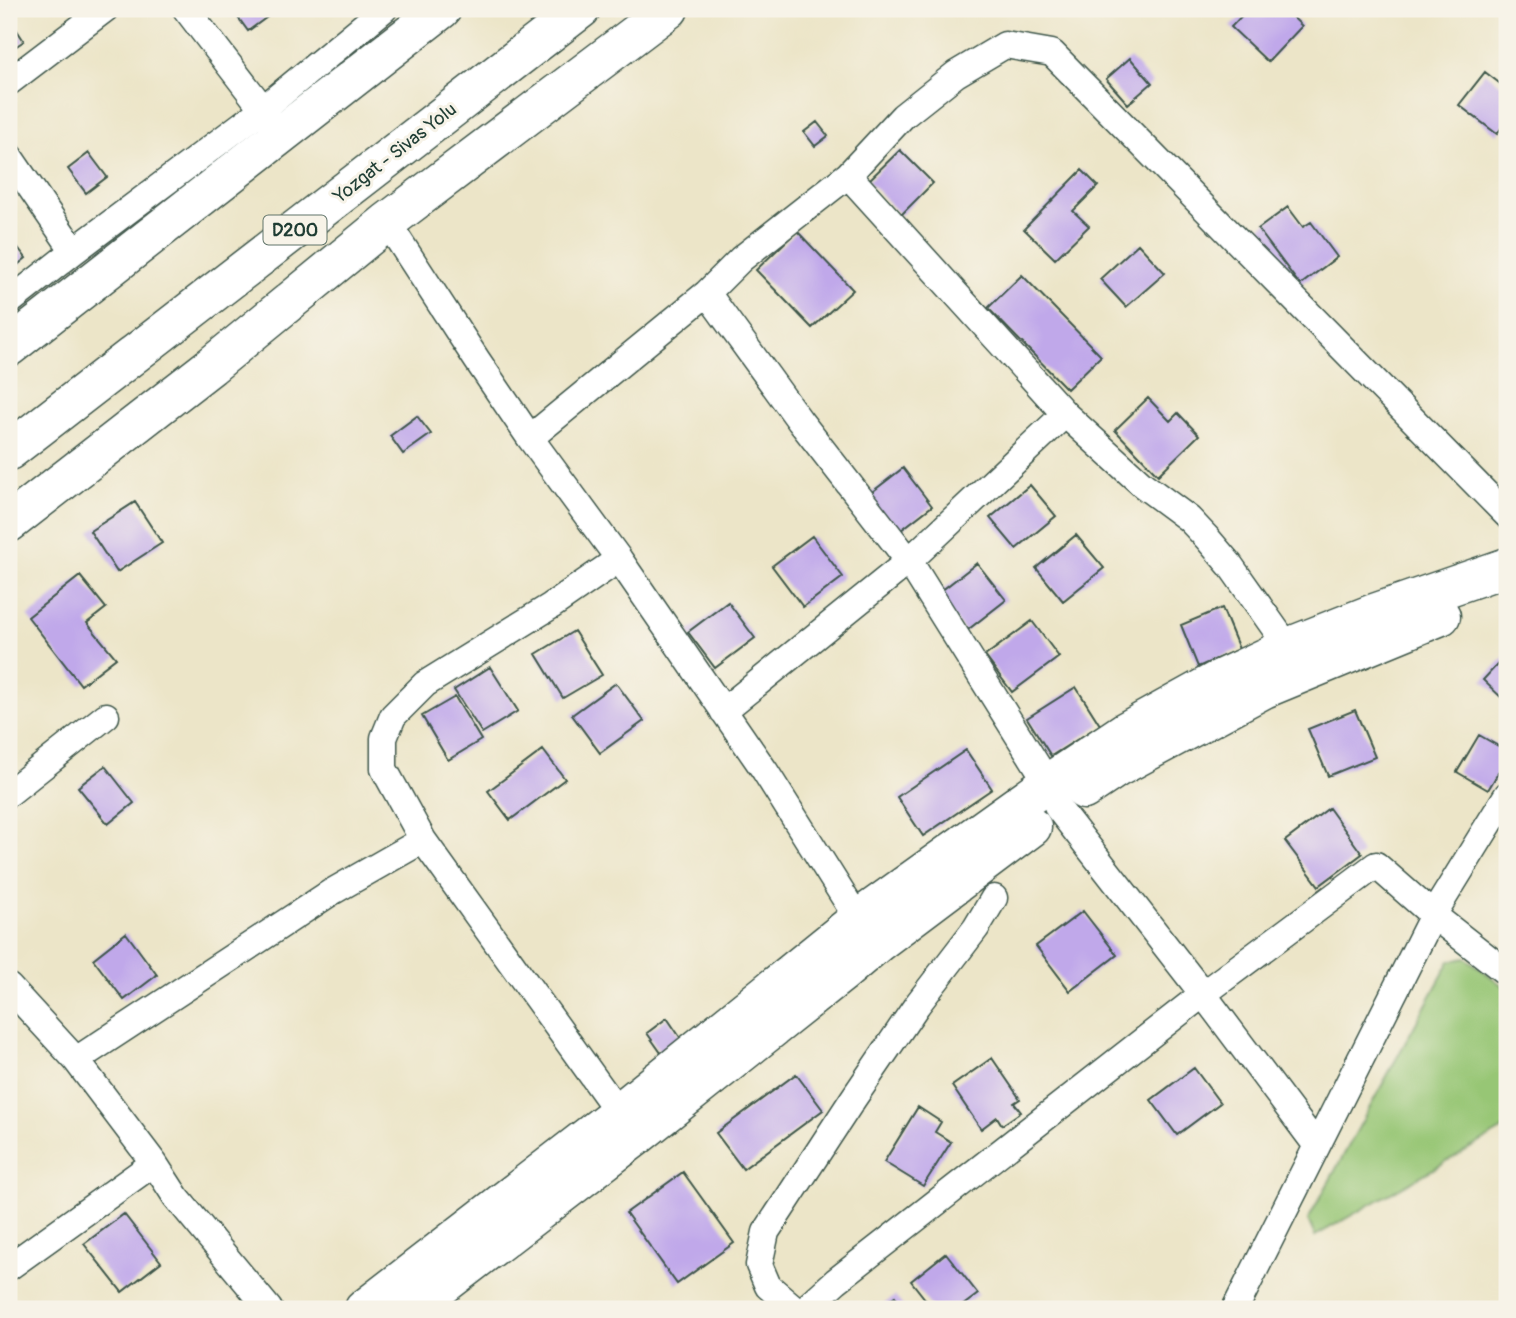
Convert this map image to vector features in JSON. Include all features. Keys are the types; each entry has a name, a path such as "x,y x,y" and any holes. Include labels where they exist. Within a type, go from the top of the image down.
{"main road":[{"path":"9,346 271,123 442,9"},
{"name":"Yozgat - Sivas Yolu","path":"9,451 581,9"},
{"path":"9,523 211,366 387,222 669,9"},
{"path":"412,1309 627,1125 868,930 1053,796 1124,732 1218,680 1288,647 1374,613 1507,567"},
{"path":"1053,796 1116,768 1264,689 1507,590"},
{"path":"364,1309 627,1125"}],"street":[{"path":"9,82 104,9"},
{"path":"186,9 271,123"},
{"path":"9,302 74,251 271,123 384,9"},
{"path":"530,438 706,293 741,259 848,175 903,116 956,74 1005,45 1052,53 1507,515"},
{"path":"9,156 74,251"},
{"path":"848,175 1065,414 1143,485 1189,519 1208,538 1288,647"},
{"path":"387,222 530,438 619,559 765,771 868,930"},
{"path":"706,293 800,421 909,561 1053,796 1317,1146"},
{"path":"723,711 909,561 1065,414"},
{"path":"619,559 551,606 425,684 393,716 384,738 384,769 424,839 627,1125"},
{"path":"9,793 106,716"},
{"path":"1235,1309 1433,915 1507,795"},
{"path":"76,1060 330,893 424,839"},
{"path":"805,1309 836,1281 1203,994 1376,866 1433,915 1507,972"},
{"path":"795,1309 768,1286 759,1265 766,1232 895,1036 976,928 994,898"},
{"path":"9,987 76,1060 154,1163 176,1197 269,1309"},
{"path":"9,1267 154,1163"}],"green space":[{"path":"1466,958 1507,989 1507,1127 1315,1236 1308,1220 1450,961"}],"building":[{"path":"232,9 278,9 248,31"},
{"path":"1248,9 1284,9 1302,26 1268,62 1231,27"},
{"path":"9,18 24,41 9,51"},
{"path":"1130,58 1152,83 1128,104 1106,79"},
{"path":"1485,72 1507,89 1507,120 1497,134 1459,105"},
{"path":"817,122 828,136 815,146 804,132"},
{"path":"900,150 933,183 901,215 868,181"},
{"path":"89,153 107,177 86,193 68,169"},
{"path":"1082,170 1098,186 1073,211 1089,226 1055,259 1024,229"},
{"path":"1288,207 1303,227 1311,222 1337,257 1300,285 1258,229"},
{"path":"797,231 853,290 812,328 756,270"},
{"path":"9,236 26,258 9,272"},
{"path":"1138,244 1165,273 1126,307 1100,279"},
{"path":"1022,275 1101,356 1067,389 988,308"},
{"path":"1148,398 1170,421 1178,413 1199,435 1158,475 1115,430"},
{"path":"417,416 431,434 403,454 390,436"},
{"path":"903,468 932,506 892,537 863,499"},
{"path":"1030,485 1056,516 1016,549 990,518"},
{"path":"135,502 162,543 117,572 90,531"},
{"path":"1076,535 1104,568 1063,601 1036,568"},
{"path":"812,536 843,577 803,607 772,566"},
{"path":"977,563 1006,600 965,632 936,595"},
{"path":"80,576 106,608 87,623 116,658 81,685 28,617"},
{"path":"728,602 755,638 715,668 688,632"},
{"path":"1222,608 1239,649 1198,667 1181,625"},
{"path":"1032,621 1059,657 1012,692 985,656"},
{"path":"574,631 602,675 563,698 536,654"},
{"path":"1507,654 1507,703 1483,680"},
{"path":"490,667 518,711 482,733 454,690"},
{"path":"616,683 644,721 600,753 572,715"},
{"path":"1076,687 1100,725 1051,756 1027,718"},
{"path":"455,697 481,740 448,760 422,716"},
{"path":"1355,710 1375,757 1328,776 1308,729"},
{"path":"1479,735 1507,751 1507,758 1488,790 1457,772"},
{"path":"543,750 565,779 510,820 488,791"},
{"path":"966,750 992,789 923,836 897,797"},
{"path":"105,766 134,803 108,824 78,787"},
{"path":"1329,808 1362,854 1319,886 1285,841"},
{"path":"1083,911 1117,955 1070,991 1036,946"},
{"path":"126,933 157,975 124,1000 93,959"},
{"path":"667,1018 684,1043 664,1057 647,1033"},
{"path":"992,1058 1020,1099 1014,1103 1021,1112 1002,1125 997,1117 981,1129 952,1086"},
{"path":"1194,1068 1220,1103 1177,1135 1151,1100"},
{"path":"796,1074 823,1110 743,1169 716,1133"},
{"path":"918,1107 941,1122 935,1132 951,1142 923,1186 884,1162"},
{"path":"683,1172 734,1243 677,1284 626,1213"},
{"path":"124,1214 161,1262 122,1292 84,1244"},
{"path":"946,1253 978,1294 958,1309 933,1309 911,1281"},
{"path":"895,1296 905,1309 877,1309"}]}
